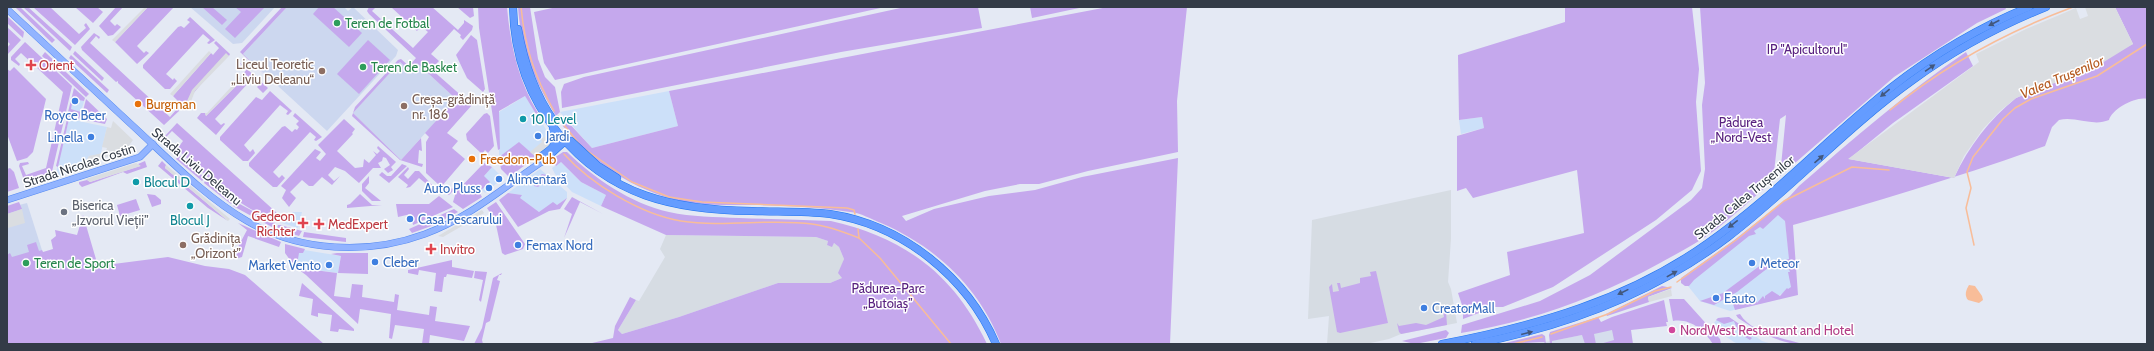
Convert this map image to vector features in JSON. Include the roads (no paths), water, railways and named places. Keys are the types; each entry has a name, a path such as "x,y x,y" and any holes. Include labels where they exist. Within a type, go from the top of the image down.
{"highway":[{"path":"513,7 513,30 524,80 536,106 556,137 555,146 542,158"},
{"path":"513,7 519,47 529,79 543,108 562,134 564,142"},
{"path":"513,7 525,62 545,108 564,133 582,152 631,190"},
{"name":"Strada Calea Trușenilor","path":"1442,344 1515,329 1573,312 1615,295 1662,271 1706,244 1743,216 1872,104 1918,67 1968,37 2029,7"},
{"name":"Strada Calea Trușenilor","path":"1475,344 1527,333 1583,316 1636,293 1679,270 1744,224 1912,80 1958,49 2003,26 2046,7"},
{"path":"520,62 539,106 564,142"},
{"path":"542,158 564,142 570,143 591,163 631,190"},
{"path":"542,158 563,149 568,150 604,179 617,187 631,190 661,201 702,209 830,214 860,221 888,232 923,253 955,280 979,312 996,344"}],"main road":[{"name":"Strada Liviu Deleanu","path":"7,9 210,195 247,221 286,238 329,247 375,246 426,234 454,221 518,177 542,158"},
{"name":"Strada Nicolae Costin","path":"7,200 140,157 153,144"}],"waterway":[{"path":"521,7 525,35 532,61 541,85 554,111"},
{"path":"1890,110 1932,78 1977,51 2024,27 2073,7"},
{"name":"Valea Trușenilor","path":"1974,245 1966,208 1971,188 1967,172 1973,157 2003,119 2015,108 2031,99 2097,76 2147,44"},
{"path":"564,125 580,145"},
{"path":"586,150 632,182 669,197 702,202 847,208 854,210 855,214"},
{"path":"564,154 602,187 633,205 665,217 681,221 714,224 796,222 818,225 842,231 859,238"},
{"path":"1677,282 1736,240 1784,201 1852,167 1889,170"},
{"path":"858,229 859,238 880,258 951,344"},
{"path":"1551,334 1608,314 1655,291 1671,287"},
{"path":"1513,344 1542,337"}],"place":[{"name":"Teren de Fotbal","path":"337,23"},
{"name":"Orient","path":"31,65"},
{"name":"Teren de Basket","path":"363,67"},
{"name":"Liceul Teoretic „Liviu Deleanu“","path":"322,71"},
{"name":"Royce Beer","path":"75,101"},
{"name":"Burgman","path":"138,104"},
{"name":"Creșa-grădiniță nr. 186","path":"404,106"},
{"name":"10 Level","path":"523,119"},
{"name":"Jardi","path":"538,136"},
{"name":"Linella","path":"91,137"},
{"name":"Freedom-Pub","path":"472,159"},
{"name":"Alimentară","path":"499,179"},
{"name":"Blocul D","path":"136,182"},
{"name":"Auto Pluss","path":"489,188"},
{"name":"Blocul J","path":"190,206"},
{"name":"Biserica „Izvorul Vieții”","path":"64,212"},
{"name":"Casa Pescarului","path":"410,219"},
{"name":"Gedeon Richter","path":"303,223"},
{"name":"MedExpert","path":"319,224"},
{"name":"Grădinița „Orizont”","path":"183,245"},
{"name":"Femax Nord","path":"518,245"},
{"name":"Invitro","path":"431,249"},
{"name":"Cleber","path":"375,262"},
{"name":"Teren de Sport","path":"26,263"},
{"name":"Meteor","path":"1752,263"},
{"name":"Market Vento","path":"329,265"},
{"name":"Eauto","path":"1716,298"},
{"name":"CreatorMall","path":"1424,308"},
{"name":"NordWest Restaurant and Hotel","path":"1672,330"}],"park label":[{"name":"IP \"Apicultorul\"","path":"1807,49"},
{"name":"Pădurea „Nord-Vest","path":"1741,130"},
{"name":"Pădurea-Parc „Butoiaș”","path":"888,296"}]}
